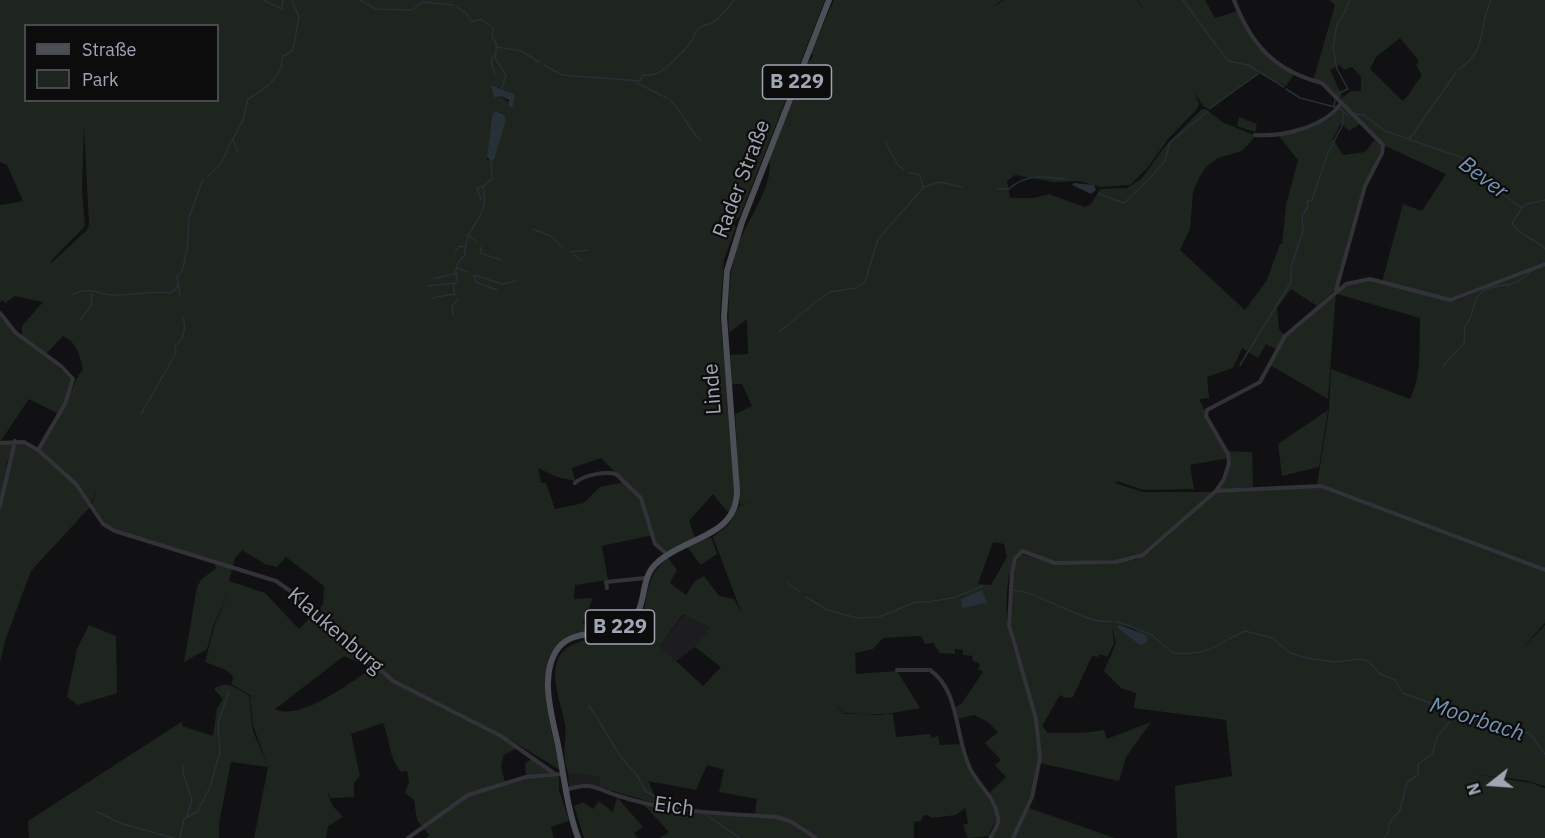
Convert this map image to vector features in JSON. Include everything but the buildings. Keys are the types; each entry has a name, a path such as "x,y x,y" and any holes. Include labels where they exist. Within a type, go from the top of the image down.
{"main road":[{"name":"Rader Straße","path":"724,305 727,271 735,242 828,0"},
{"name":"Linde","path":"667,554 719,528 734,511 737,498 724,305"},
{"name":"B 229","path":"578,838 566,790 548,691 553,658 566,641 616,629 632,620 640,607 645,578 653,566 667,554"}],"street":[{"path":"1234,0 1251,38 1278,64 1322,83 1381,142 1383,150 1361,196 1336,290"},
{"path":"1255,135 1272,135 1313,125 1331,116 1341,103"},
{"path":"1013,838 1035,786 1040,739 1009,625 1011,572 1016,557 1022,551 1055,562 1134,560 1149,551 1216,491 1228,471 1229,458 1206,416 1207,410 1260,382 1285,336 1336,290 1352,282 1371,279 1450,300 1545,264"},
{"path":"0,313 18,335 62,366 73,380 66,404 38,450 28,443 15,441 0,443"},
{"path":"0,506 9,457 15,441"},
{"name":"Klaukenburg","path":"38,450 76,484 100,522 122,534 271,579 296,595 393,681 501,736 555,774"},
{"path":"575,483 580,479 607,472 616,474 641,498 655,544 667,554"},
{"path":"1216,491 1321,486 1545,570"},
{"path":"607,588 606,582 645,578"},
{"path":"897,670 930,670 941,679 952,707 969,766 988,793 998,814 998,822 990,838"},
{"path":"408,838 468,795 526,777 563,774"},
{"name":"Eich","path":"566,790 593,785 617,796 664,808 785,819 816,838"}],"shaded area":[{"path":"491,85 515,94 513,107 509,106 509,100 501,96 494,98"},
{"path":"495,111 504,115 506,120 494,160 491,162 487,157 492,116"},
{"path":"1074,183 1094,185 1096,190 1091,194 1072,185"},
{"path":"982,590 987,603 962,608 961,599"},
{"path":"684,614 711,629 695,647 676,661 660,646"},
{"path":"1118,624 1146,635 1148,640 1141,646 1117,628"},
{"path":"568,773 600,777 599,787 587,784 569,788"}],"green space":[{"path":"0,0 825,0 740,216 733,223 736,227 724,259 720,315 736,491 730,515 713,494 689,521 695,538 667,553 659,548 653,535 602,546 608,580 575,585 574,599 593,598 583,622 586,627 596,632 573,636 561,642 552,653 547,667 545,684 547,703 560,770 509,739 509,742 517,748 504,755 501,765 505,783 526,777 559,777 559,790 569,821 551,827 554,838 426,838 429,835 417,820 414,800 405,793 409,782 407,771 401,772 394,761 383,723 351,734 360,776 354,783 354,797 331,798 327,790 332,805 343,817 328,826 326,838 254,838 268,767 231,762 219,823 219,838 29,838 28,821 183,721 182,726 213,736 217,708 223,699 214,689 218,686 232,686 249,696 253,731 267,765 253,725 250,696 256,699 232,684 233,676 226,670 205,662 215,624 231,586 214,624 207,649 184,662 197,587 201,580 216,568 213,559 129,536 107,527 91,507 98,485 90,507 31,571 6,638 0,662 0,444 15,441 7,463 2,498 16,442 39,449 58,420 83,370 75,346 63,336 46,354 72,381 59,414 29,399 0,442 0,314 22,337 22,326 43,302 15,296 5,303 3,300 0,302 0,205 23,201 7,165 0,162","holes":["492,85 515,94 510,103 501,96 494,98","495,111 504,115 494,160 487,160 492,116","84,126 89,224 87,230 51,263 85,226 82,190","601,458 625,482 600,487 584,503 555,509 546,483 541,483 538,468 557,477 575,481 572,468","242,550 265,564 277,567 286,557 324,586 323,605 299,629 265,593 229,581 235,558","344,656 372,669 325,699 311,705 286,712 275,709"]},
{"path":"834,0 1002,0 990,9 1004,0 1137,0 1144,11 1138,0 1205,0 1215,18 1238,11 1243,23 1260,48 1295,73 1286,86 1259,73 1210,110 1203,106 1195,93 1199,104 1197,109 1168,139 1148,167 1130,185 1100,187 1080,181 1053,182 1015,175 1007,181 1010,198 1034,198 1049,194 1085,207 1091,204 1100,189 1127,188 1142,178 1166,145 1202,109 1206,109 1222,122 1256,136 1266,136 1255,137 1242,151 1218,158 1206,167 1193,192 1190,229 1180,250 1245,310 1267,280 1280,244 1282,244 1286,205 1298,160 1278,135 1267,136 1319,123 1331,117 1341,104 1339,100 1351,91 1361,91 1361,77 1352,67 1344,70 1340,65 1330,70 1342,96 1339,99 1322,82 1313,81 1335,5 1329,0 1545,0 1545,262 1445,300 1457,300 1545,264 1545,569 1317,485 1329,410 1331,369 1410,399 1416,380 1420,318 1337,294 1346,285 1357,281 1382,282 1403,204 1422,211 1446,174 1383,145 1364,186 1335,290 1317,306 1291,289 1277,308 1279,329 1285,336 1276,349 1266,344 1258,358 1242,348 1233,368 1207,377 1209,398 1199,399 1228,458 1190,465 1194,489 1143,490 1117,481 1115,483 1143,492 1213,492 1146,552 1126,560 1055,562 1021,551 1016,556 1008,585 1008,625 1016,658 1033,708 1038,760 1029,800 1012,838 990,838 999,819 989,793 1006,777 995,765 1001,760 985,743 998,732 988,722 974,715 957,719 954,708 962,703 983,672 978,669 980,664 972,660 973,656 963,655 963,650 955,649 955,654 940,653 933,643 925,644 921,636 883,638 873,649 855,653 856,674 897,671 920,708 887,714 893,714 896,737 930,734 932,738 938,736 940,745 960,744 998,817 988,836 968,838 963,825 968,823 965,808 956,815 932,818 927,815 923,816 921,821 914,822 914,838 819,838 790,819 755,814 757,799 719,792 724,770 707,765 696,790 648,781 655,796 671,803 672,808 599,787 600,777 568,773 565,724 555,672 562,653 570,646 619,632 635,623 703,686 721,667 695,647 710,628 683,614 660,646 644,630 652,614 644,610 650,581 657,569 668,558 677,570 670,583 686,595 695,581 704,576 719,596 734,599 742,614 713,537 729,524 739,506 750,503 740,505 735,414 752,406 742,384 732,384 730,355 748,354 747,319 729,333 730,281 736,250 763,193 770,170 769,161 808,62 813,57 811,53","holes":["1400,38 1419,61 1416,65 1422,76 1403,101 1370,69 1376,57","1341,123 1349,131 1360,124 1376,138 1365,152 1343,155 1333,139","993,542 1004,544 1007,557 991,585 978,584"]},
{"path":"1239,117 1257,124 1255,132 1237,126"},
{"path":"1336,292 1328,399 1270,365 1286,337"},
{"path":"1328,410 1319,467 1282,476 1278,444"},
{"path":"1228,451 1252,452 1253,487 1218,490 1227,475"},
{"path":"1317,486 1545,571 1545,623 1521,650 1545,625 1545,786 1523,780 1474,774 1531,783 1545,788 1545,838 1177,838 1175,786 1232,776 1226,720 1134,708 1136,693 1121,688 1104,671 1116,643 1112,626 1114,644 1107,657 1100,654 1098,657 1092,656 1073,697 1066,698 1060,695 1042,726 1048,733 1083,733 1104,730 1107,739 1151,722 1126,757 1119,781 1040,763 1037,720 1010,624 1014,567 1021,554 1053,563 1135,560 1150,552 1217,492","holes":["1118,624 1136,629 1141,646 1117,628"]},
{"path":"711,537 717,554 701,565 687,547"},
{"path":"89,625 116,636 117,693 78,705 67,697 77,649"},
{"path":"532,759 552,773 526,776 525,763"},
{"path":"617,797 643,827 634,833 638,838 584,838 574,806 583,802 593,809 599,801 613,812"},
{"path":"644,805 701,814 776,818 789,822 813,838 660,838 669,832"},
{"path":"1029,808 1115,838 1013,838"}],"waterway":[{"path":"263,0 282,9 283,0"},
{"path":"208,176 217,168 238,131 248,99 260,92 276,77 280,71 282,57 293,50 299,17 292,0"},
{"path":"360,0 376,9 412,10 423,2 454,5"},
{"path":"544,65 562,75 640,81 643,75 656,73 668,66 689,45 699,28 715,21 735,0"},
{"name":"Bever","path":"1183,0 1228,61 1248,65 1284,87"},
{"path":"1337,94 1348,89 1337,69 1333,47 1337,23 1341,20 1350,0"},
{"path":"1458,70 1468,62 1479,46 1491,0"},
{"path":"457,7 466,13 471,22 481,19 493,28 492,37 496,45 496,60 506,75 502,88"},
{"path":"497,47 521,51 539,62"},
{"path":"494,55 491,61 495,75"},
{"path":"1410,138 1456,73"},
{"path":"1210,108 1258,74"},
{"path":"637,83 667,98"},
{"name":"Bever","path":"1286,89 1300,98 1335,107"},
{"name":"Bever","path":"1334,107 1335,100"},
{"path":"671,101 701,141"},
{"name":"Bever","path":"1340,109 1348,115"},
{"path":"1151,177 1165,161 1170,142 1207,112"},
{"path":"1240,365 1291,282 1291,267 1303,231 1302,215 1308,207 1307,202 1312,200 1328,153 1342,126 1344,113"},
{"name":"Bever","path":"1354,113 1365,116 1385,131 1463,158 1490,185 1522,208 1512,223 1545,249"},
{"path":"233,139 238,152"},
{"path":"885,142 898,165 904,170"},
{"path":"455,295 453,286 458,281 457,266 466,255 464,252 468,236 484,206 483,187 492,179 491,162"},
{"path":"909,173 919,174 923,186"},
{"path":"997,189 1009,189 1028,178 1065,179"},
{"path":"180,296 177,277 182,271 187,251 189,218 203,179"},
{"path":"1099,194 1124,203 1149,179"},
{"path":"814,303 830,292 856,288 865,282 878,239 924,187 940,182 962,187"},
{"path":"481,200 477,188 483,187"},
{"path":"1522,208 1526,204 1545,200"},
{"path":"533,229 550,236 563,247"},
{"path":"468,235 477,242"},
{"path":"455,251 460,246 466,247"},
{"path":"481,247 480,253 501,260"},
{"path":"570,252 588,250"},
{"path":"573,254 582,261"},
{"path":"457,268 468,272"},
{"path":"1443,366 1464,343 1465,326 1481,293 1491,288 1515,283 1533,270"},
{"path":"434,279 457,273"},
{"path":"474,275 502,284 516,281"},
{"path":"474,276 476,282 497,290"},
{"path":"427,286 456,283"},
{"path":"73,295 83,291 109,295 171,293 179,285"},
{"path":"81,319 91,306 92,294"},
{"path":"432,298 454,294"},
{"path":"453,316 452,306 458,300"},
{"path":"779,332 812,305"},
{"path":"141,414 176,353 175,346 184,334 183,318"},
{"name":"Moorbach","path":"786,582 800,592"},
{"name":"Moorbach","path":"933,601 953,598 983,586"},
{"name":"Moorbach","path":"1013,590 1038,597 1090,619 1112,621"},
{"name":"Moorbach","path":"806,597 827,610 857,618 879,617 916,602 931,602"},
{"name":"Moorbach","path":"1116,621 1152,635 1173,653 1201,652 1226,640"},
{"name":"Moorbach","path":"1229,639 1245,631 1273,638 1290,653 1307,658 1334,662 1361,659 1369,662 1380,674 1395,680 1401,691"},
{"path":"180,838 184,819 197,812 210,787 220,752 218,723 229,691"},
{"name":"Moorbach","path":"1403,693 1430,703 1446,713 1450,711 1462,720 1483,720 1492,726 1529,733 1545,754"},
{"path":"588,705 645,791 673,807"},
{"path":"1384,838 1388,834 1390,822 1400,810 1407,782 1418,775 1418,764 1432,754 1438,735 1455,716"},
{"path":"183,766 183,774 192,799 187,816"},
{"path":"97,812 120,823 173,838"},
{"path":"706,815 740,838"}]}
